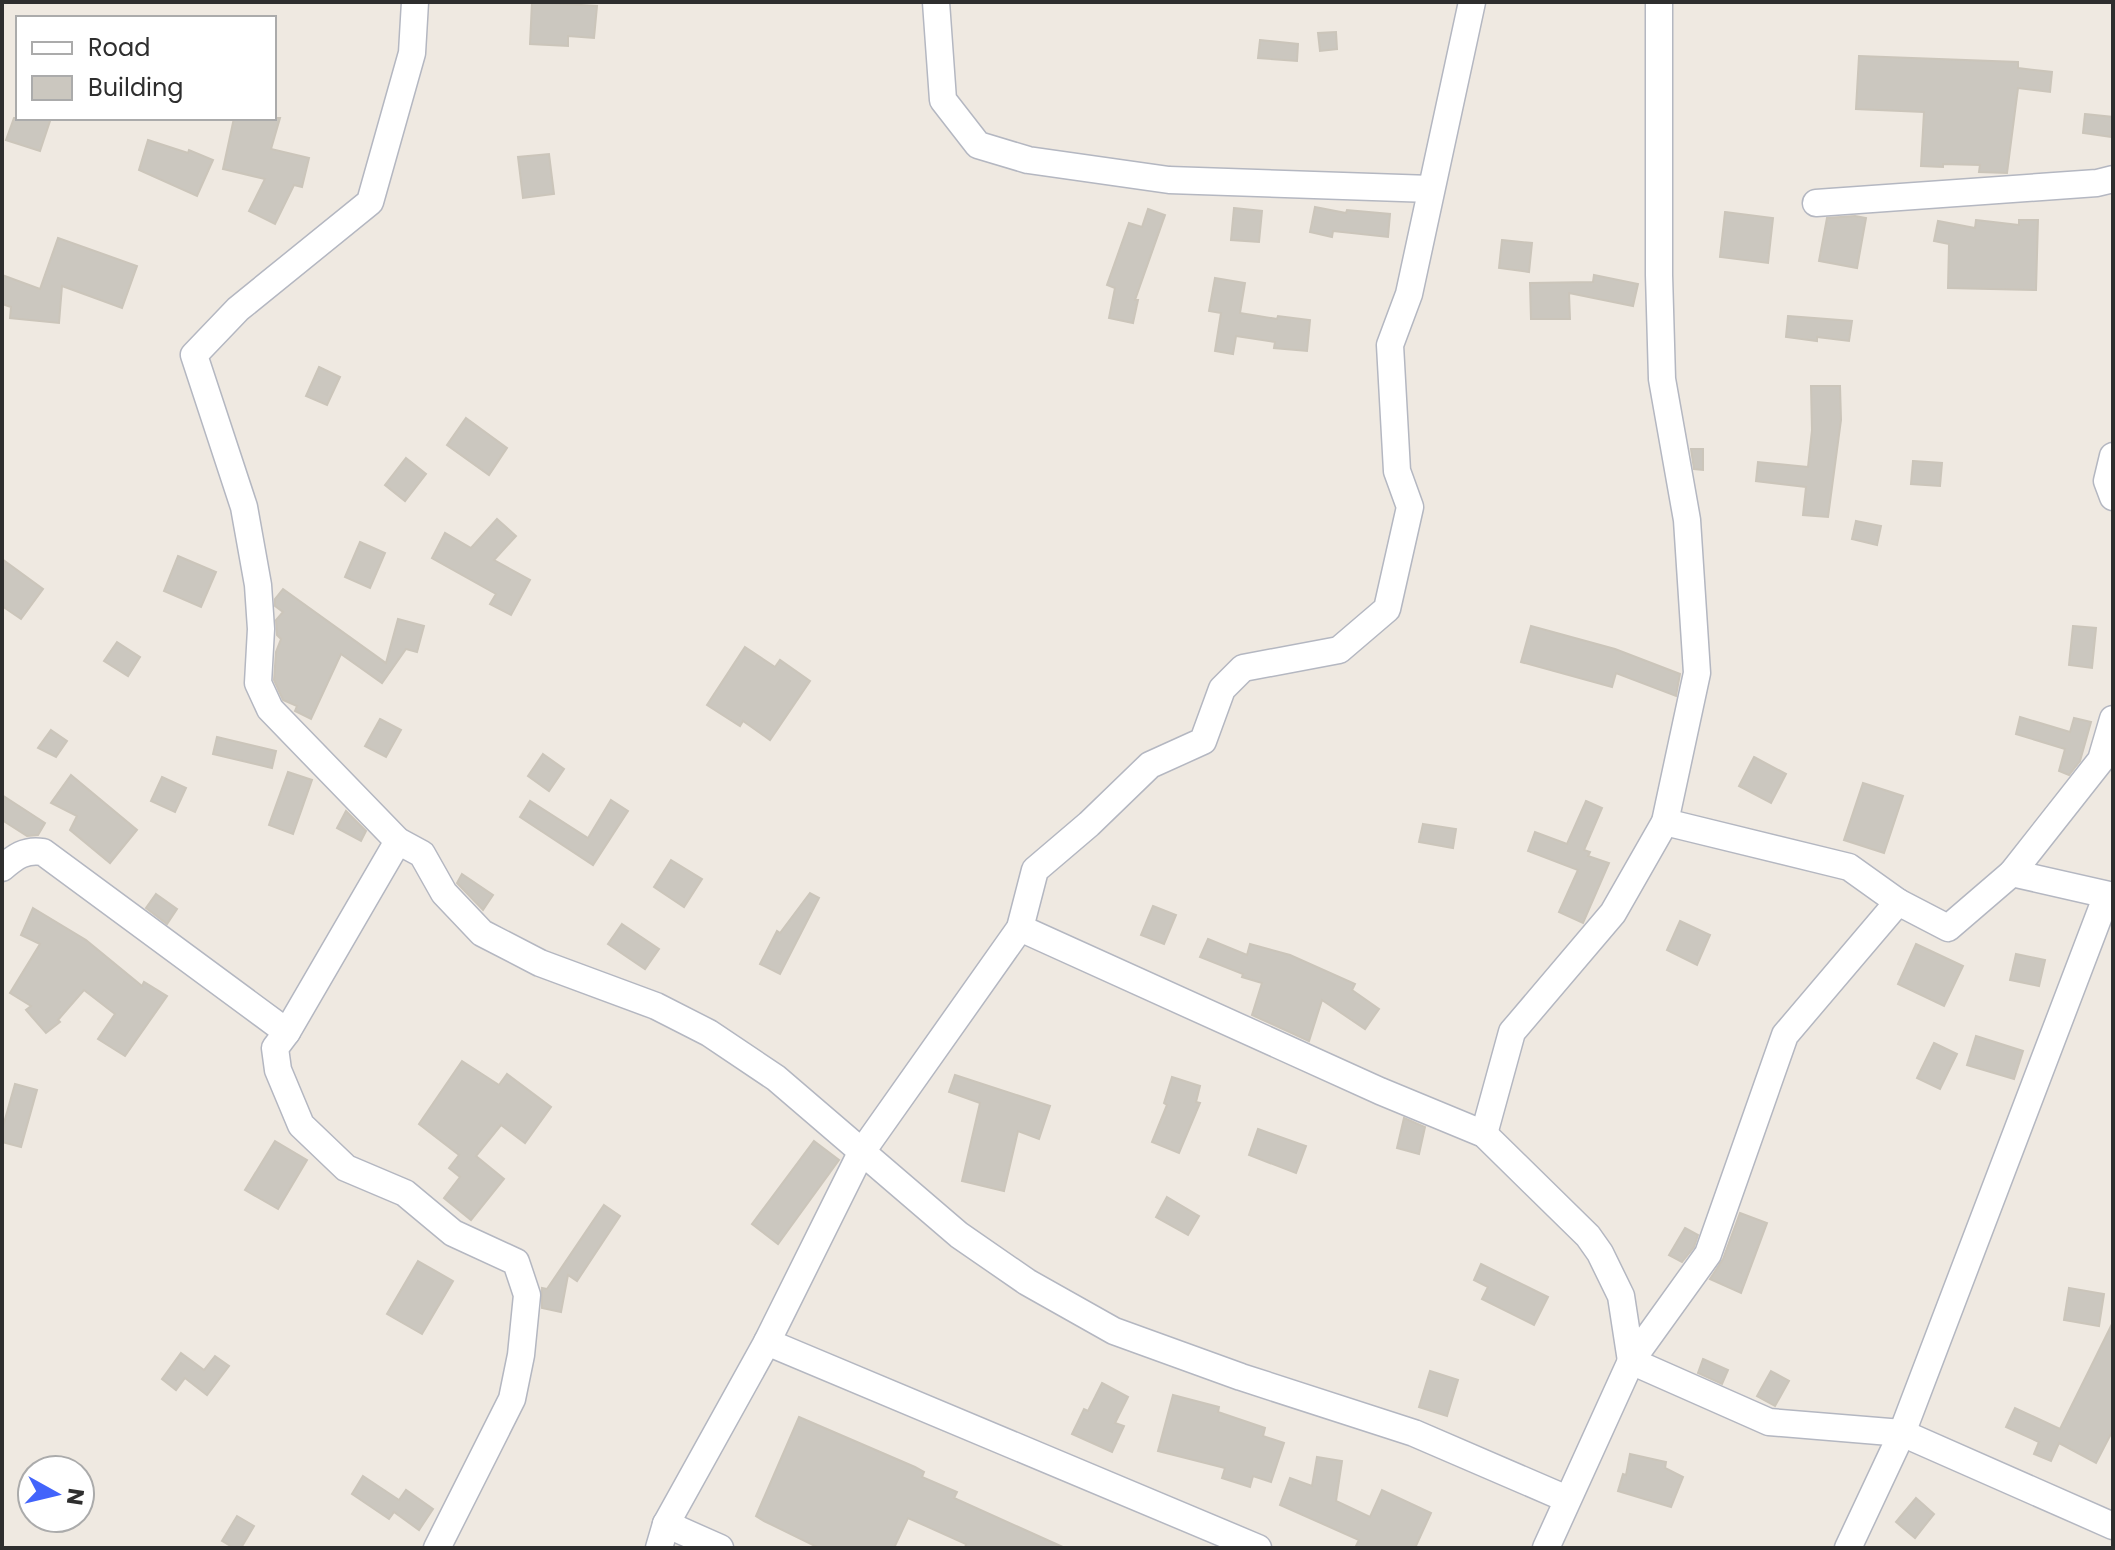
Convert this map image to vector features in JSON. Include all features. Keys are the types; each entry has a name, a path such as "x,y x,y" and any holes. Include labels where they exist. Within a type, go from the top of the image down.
{"street":[{"path":"415,2 412,53 370,202 238,309 194,355 244,507 259,599 258,683 270,709 398,841 422,854 444,893 482,933 540,963 656,1006 709,1033 776,1078 959,1235 1027,1282 1114,1331 1241,1377 1414,1433 1567,1499"},
{"path":"936,2 943,100 978,145 1028,160 1169,180 1431,189"},
{"path":"720,1548 662,1536 767,1342 861,1153 1020,928 1035,870 1089,824 1150,765 1203,741 1222,689 1243,668 1339,650 1387,609 1410,507 1397,471 1390,345 1409,294 1472,2"},
{"path":"1484,1134 1512,1032 1613,913 1665,822 1697,673 1687,520 1662,379 1659,2"},
{"path":"1816,203 2097,183 2113,179"},
{"path":"2113,456 2107,481 2113,497"},
{"path":"1665,822 1849,867 1898,902 1948,928 2012,873 2101,760 2113,719"},
{"path":"398,841 275,1048 278,1070 301,1125 346,1168 405,1193 453,1233 516,1262 527,1295 521,1355 512,1399 437,1548"},
{"path":"2,868 18,854 32,850 43,852 287,1032"},
{"path":"1848,1548 1902,1433 2110,895 2012,873"},
{"path":"1546,1548 1631,1361 1708,1254 1785,1035 1898,902"},
{"path":"1020,928 1484,1134 1588,1236 1600,1253 1621,1296 1631,1361"},
{"path":"767,1342 1258,1548"},
{"path":"1631,1361 1769,1422 1902,1433 2113,1526"}],"building":[{"path":"532,2 597,6 594,38 568,36 568,46 530,44"},
{"path":"1336,32 1337,49 1320,51 1318,33"},
{"path":"1260,40 1298,44 1297,61 1258,58"},
{"path":"1859,56 2018,62 2018,68 2052,72 2050,92 2018,88 2007,173 1979,172 1980,165 1921,166 1924,112 1856,109"},
{"path":"2085,114 2113,117 2112,137 2083,133"},
{"path":"14,118 50,120 40,151 6,140"},
{"path":"280,118 271,149 309,158 302,187 294,185 275,224 249,211 265,179 223,169 234,120"},
{"path":"148,140 188,153 189,150 213,160 197,196 139,170"},
{"path":"549,154 554,194 523,198 518,157"},
{"path":"1315,207 1346,213 1347,210 1390,214 1388,237 1333,231 1332,237 1310,232"},
{"path":"1234,208 1262,211 1259,242 1231,240"},
{"path":"1148,209 1165,215 1135,300 1138,300 1133,323 1109,318 1115,288 1107,285 1129,223 1142,227"},
{"path":"1725,212 1773,218 1768,263 1720,257"},
{"path":"1827,218 1866,218 1857,268 1819,261"},
{"path":"1976,220 2019,225 2019,220 2038,220 2036,290 1948,288 1949,244 1934,241 1938,221 1975,228"},
{"path":"58,238 137,266 122,308 62,286 59,323 10,318 11,307 2,304 2,275 40,289"},
{"path":"1502,240 1532,243 1529,272 1499,268"},
{"path":"1594,275 1638,284 1633,306 1569,293 1570,319 1531,319 1530,283 1593,282"},
{"path":"1215,278 1245,283 1240,313 1310,320 1307,351 1274,348 1275,342 1236,336 1233,354 1215,351 1221,313 1209,311"},
{"path":"1788,316 1852,321 1849,341 1786,337"},
{"path":"319,367 340,377 327,405 306,396"},
{"path":"1811,386 1840,386 1841,420 1828,517 1803,515 1806,487 1756,481 1758,462 1808,467 1812,430"},
{"path":"466,418 507,448 489,475 447,445"},
{"path":"1691,449 1703,449 1703,470 1694,469"},
{"path":"406,458 426,474 405,501 385,485"},
{"path":"1913,461 1942,463 1940,486 1911,484"},
{"path":"497,519 516,536 494,560 530,580 511,615 490,604 496,594 432,558 445,533 471,548"},
{"path":"1856,521 1881,526 1877,545 1852,539"},
{"path":"360,542 385,553 370,588 345,577"},
{"path":"178,556 216,572 201,607 164,591"},
{"path":"2,559 43,589 21,619 2,606"},
{"path":"283,589 386,663 398,619 424,626 417,652 406,649 382,683 341,654 311,719 295,711 297,706 283,700 274,680 276,652 281,639 277,635 276,620 283,612 275,606 275,599"},
{"path":"1531,626 1615,649 1680,674 1676,696 1616,673 1612,687 1521,662"},
{"path":"2073,626 2096,628 2092,668 2069,665"},
{"path":"117,642 140,657 128,676 104,661"},
{"path":"745,647 775,667 780,660 810,681 770,740 743,721 740,726 707,705"},
{"path":"2020,717 2070,732 2074,718 2091,722 2080,761 2069,775 2059,771 2065,749 2016,734"},
{"path":"380,719 401,730 386,757 365,746"},
{"path":"51,730 67,741 56,757 38,748"},
{"path":"217,737 276,751 272,768 213,754"},
{"path":"543,754 564,769 549,791 528,776"},
{"path":"1754,757 1786,774 1771,803 1739,786"},
{"path":"288,772 312,780 293,834 269,825"},
{"path":"71,775 137,830 110,863 70,830 77,816 51,803"},
{"path":"162,777 186,788 175,812 151,801"},
{"path":"1863,783 1903,796 1884,853 1844,840"},
{"path":"2,795 45,823 38,835 27,836 2,820"},
{"path":"611,800 628,811 593,865 520,817 530,801 588,838"},
{"path":"1586,801 1602,808 1584,850 1590,852 1588,856 1609,863 1583,923 1559,912 1578,870 1528,851 1535,832 1567,844"},
{"path":"346,811 366,831 361,841 337,828"},
{"path":"1423,824 1456,829 1453,848 1419,842"},
{"path":"671,860 702,879 684,907 654,887"},
{"path":"462,874 493,895 483,910 457,883"},
{"path":"810,893 819,898 780,974 760,964 777,931 780,933"},
{"path":"156,894 177,909 167,924 146,908"},
{"path":"1153,906 1176,915 1164,944 1141,935"},
{"path":"33,908 86,940 142,986 144,982 167,996 125,1056 98,1039 115,1014 84,990 58,1020 60,1022 46,1033 26,1010 31,1006 10,993 40,944 21,935"},
{"path":"1680,921 1710,935 1697,965 1667,950"},
{"path":"622,924 659,949 645,969 608,944"},
{"path":"1208,939 1247,955 1250,944 1290,955 1355,984 1352,990 1379,1009 1365,1029 1322,1000 1309,1041 1252,1015 1262,983 1200,957"},
{"path":"1916,944 1963,966 1944,1006 1898,984"},
{"path":"2016,954 2045,960 2039,986 2010,980"},
{"path":"1976,1036 2023,1051 2014,1079 1967,1065"},
{"path":"1934,1043 1957,1054 1940,1089 1917,1078"},
{"path":"462,1061 499,1085 507,1074 551,1107 525,1143 501,1125 476,1156 504,1179 471,1220 444,1198 460,1177 449,1168 459,1155 419,1124"},
{"path":"955,1075 1050,1106 1039,1139 1018,1131 1004,1191 962,1181 980,1103 949,1092"},
{"path":"1172,1077 1200,1086 1196,1102 1200,1103 1179,1153 1152,1142 1167,1105 1164,1103"},
{"path":"15,1084 37,1090 21,1147 2,1142 2,1130"},
{"path":"1404,1118 1425,1127 1419,1154 1397,1148"},
{"path":"1258,1129 1306,1146 1296,1173 1249,1155"},
{"path":"275,1141 307,1160 278,1209 245,1190"},
{"path":"814,1141 839,1160 778,1244 752,1224"},
{"path":"1167,1197 1199,1216 1188,1235 1156,1217"},
{"path":"604,1205 620,1216 577,1281 568,1275 561,1312 542,1308 542,1288 547,1289"},
{"path":"1740,1213 1767,1223 1741,1293 1710,1279 1723,1259"},
{"path":"1685,1228 1698,1235 1694,1247 1682,1262 1669,1255"},
{"path":"418,1261 453,1281 422,1334 387,1314"},
{"path":"1481,1264 1548,1297 1534,1325 1482,1299 1488,1287 1474,1280"},
{"path":"2069,1288 2104,1294 2099,1326 2064,1320"},
{"path":"2113,1322 2113,1430 2096,1463 2059,1443 2051,1461 2034,1454 2039,1442 2006,1427 2015,1408 2060,1429"},
{"path":"181,1353 204,1370 215,1356 229,1366 207,1395 185,1378 176,1390 162,1379"},
{"path":"1703,1359 1728,1370 1722,1384 1698,1373"},
{"path":"1430,1371 1458,1380 1447,1416 1419,1407"},
{"path":"1771,1371 1789,1381 1775,1406 1757,1396"},
{"path":"1102,1383 1128,1397 1115,1423 1124,1426 1112,1452 1072,1434"},
{"path":"1173,1395 1219,1407 1218,1412 1265,1428 1263,1436 1284,1443 1271,1482 1253,1476 1250,1487 1222,1478 1225,1468 1158,1451"},
{"path":"799,1417 915,1467 924,1472 922,1477 957,1492 954,1498 1065,1548 965,1548 966,1544 908,1518 894,1548 819,1548 764,1521 756,1516"},
{"path":"1630,1454 1666,1462 1665,1468 1683,1477 1671,1507 1618,1491 1623,1474 1626,1475"},
{"path":"1317,1457 1342,1461 1336,1501 1370,1517 1382,1490 1431,1513 1415,1548 1355,1548 1359,1540 1280,1505 1290,1478 1312,1486"},
{"path":"363,1476 399,1500 406,1490 433,1509 419,1530 394,1512 389,1519 352,1494"},
{"path":"1916,1498 1934,1514 1915,1538 1896,1522"},
{"path":"237,1516 254,1526 241,1548 234,1548 222,1541"}]}
